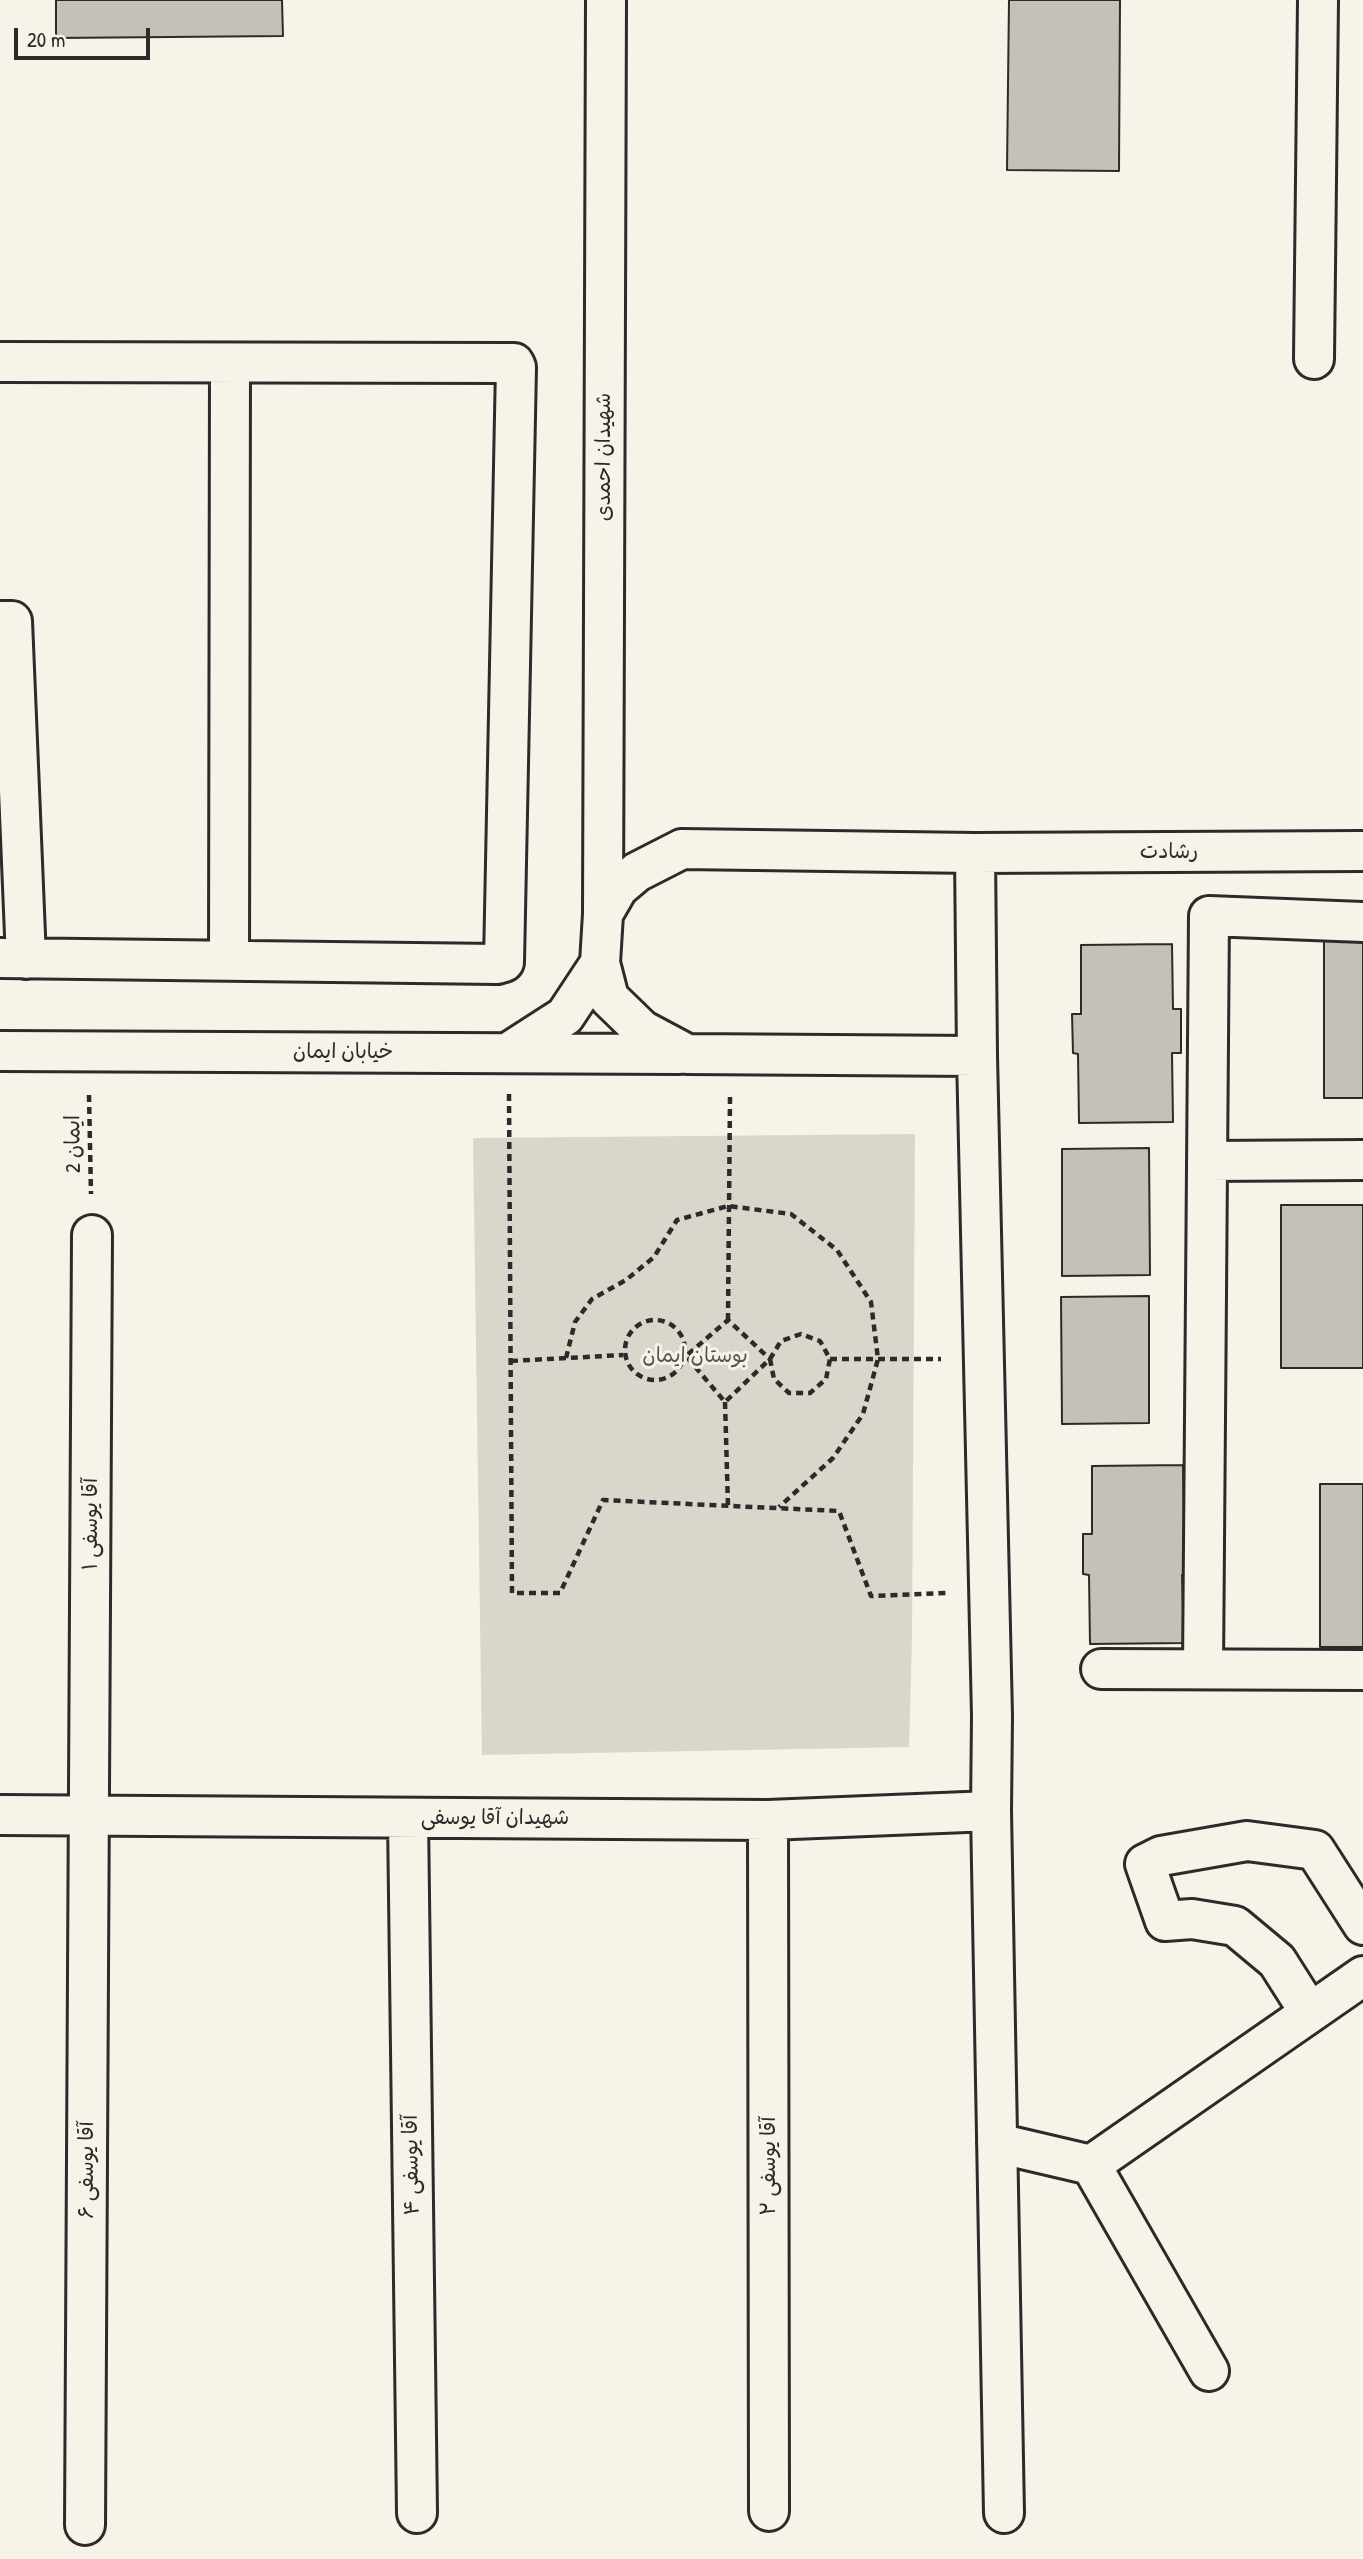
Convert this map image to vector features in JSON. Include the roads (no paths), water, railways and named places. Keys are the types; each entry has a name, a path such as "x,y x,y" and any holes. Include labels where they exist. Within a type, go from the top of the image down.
{"street":[{"name":"شهیدان احمدی","path":"600,963 603,914 606,0"},
{"path":"1314,359 1318,0"},
{"path":"0,362 513,363 516,368 504,962 13,959 12,621 0,621"},
{"path":"229,960 230,363"},
{"name":"رشادت","path":"603,914 618,888 637,872 682,849 975,853 1363,851"},
{"path":"975,853 1004,2514"},
{"path":"1203,1669 1209,916 1363,922"},
{"path":"509,1052 565,1016 600,963"},
{"path":"600,963 609,998 642,1030 687,1054"},
{"name":"خیابان ایمان","path":"0,1051 977,1055"},
{"path":"1207,1161 1363,1160"},
{"name":"آقا یوسفی ۱","path":"90,1814 92,1235"},
{"path":"1101,1669 1363,1670"},
{"name":"شهیدان آقا یوسفی","path":"0,1815 768,1820 991,1811"},
{"name":"آقا یوسفی ۶","path":"85,2525 90,1814"},
{"name":"آقا یوسفی ۴","path":"408,1818 417,2513"},
{"name":"آقا یوسفی ۲","path":"768,1820 769,2511"},
{"path":"1310,2013 1277,1961 1235,1926 1192,1919 1165,1921 1144,1864 1161,1856 1247,1841 1315,1850 1363,1925"},
{"path":"1091,2165 1363,1976"},
{"path":"997,2143 1091,2165 1209,2371"}],"park label":[{"name":"بوستان ایمان","path":"695,1356"}]}
